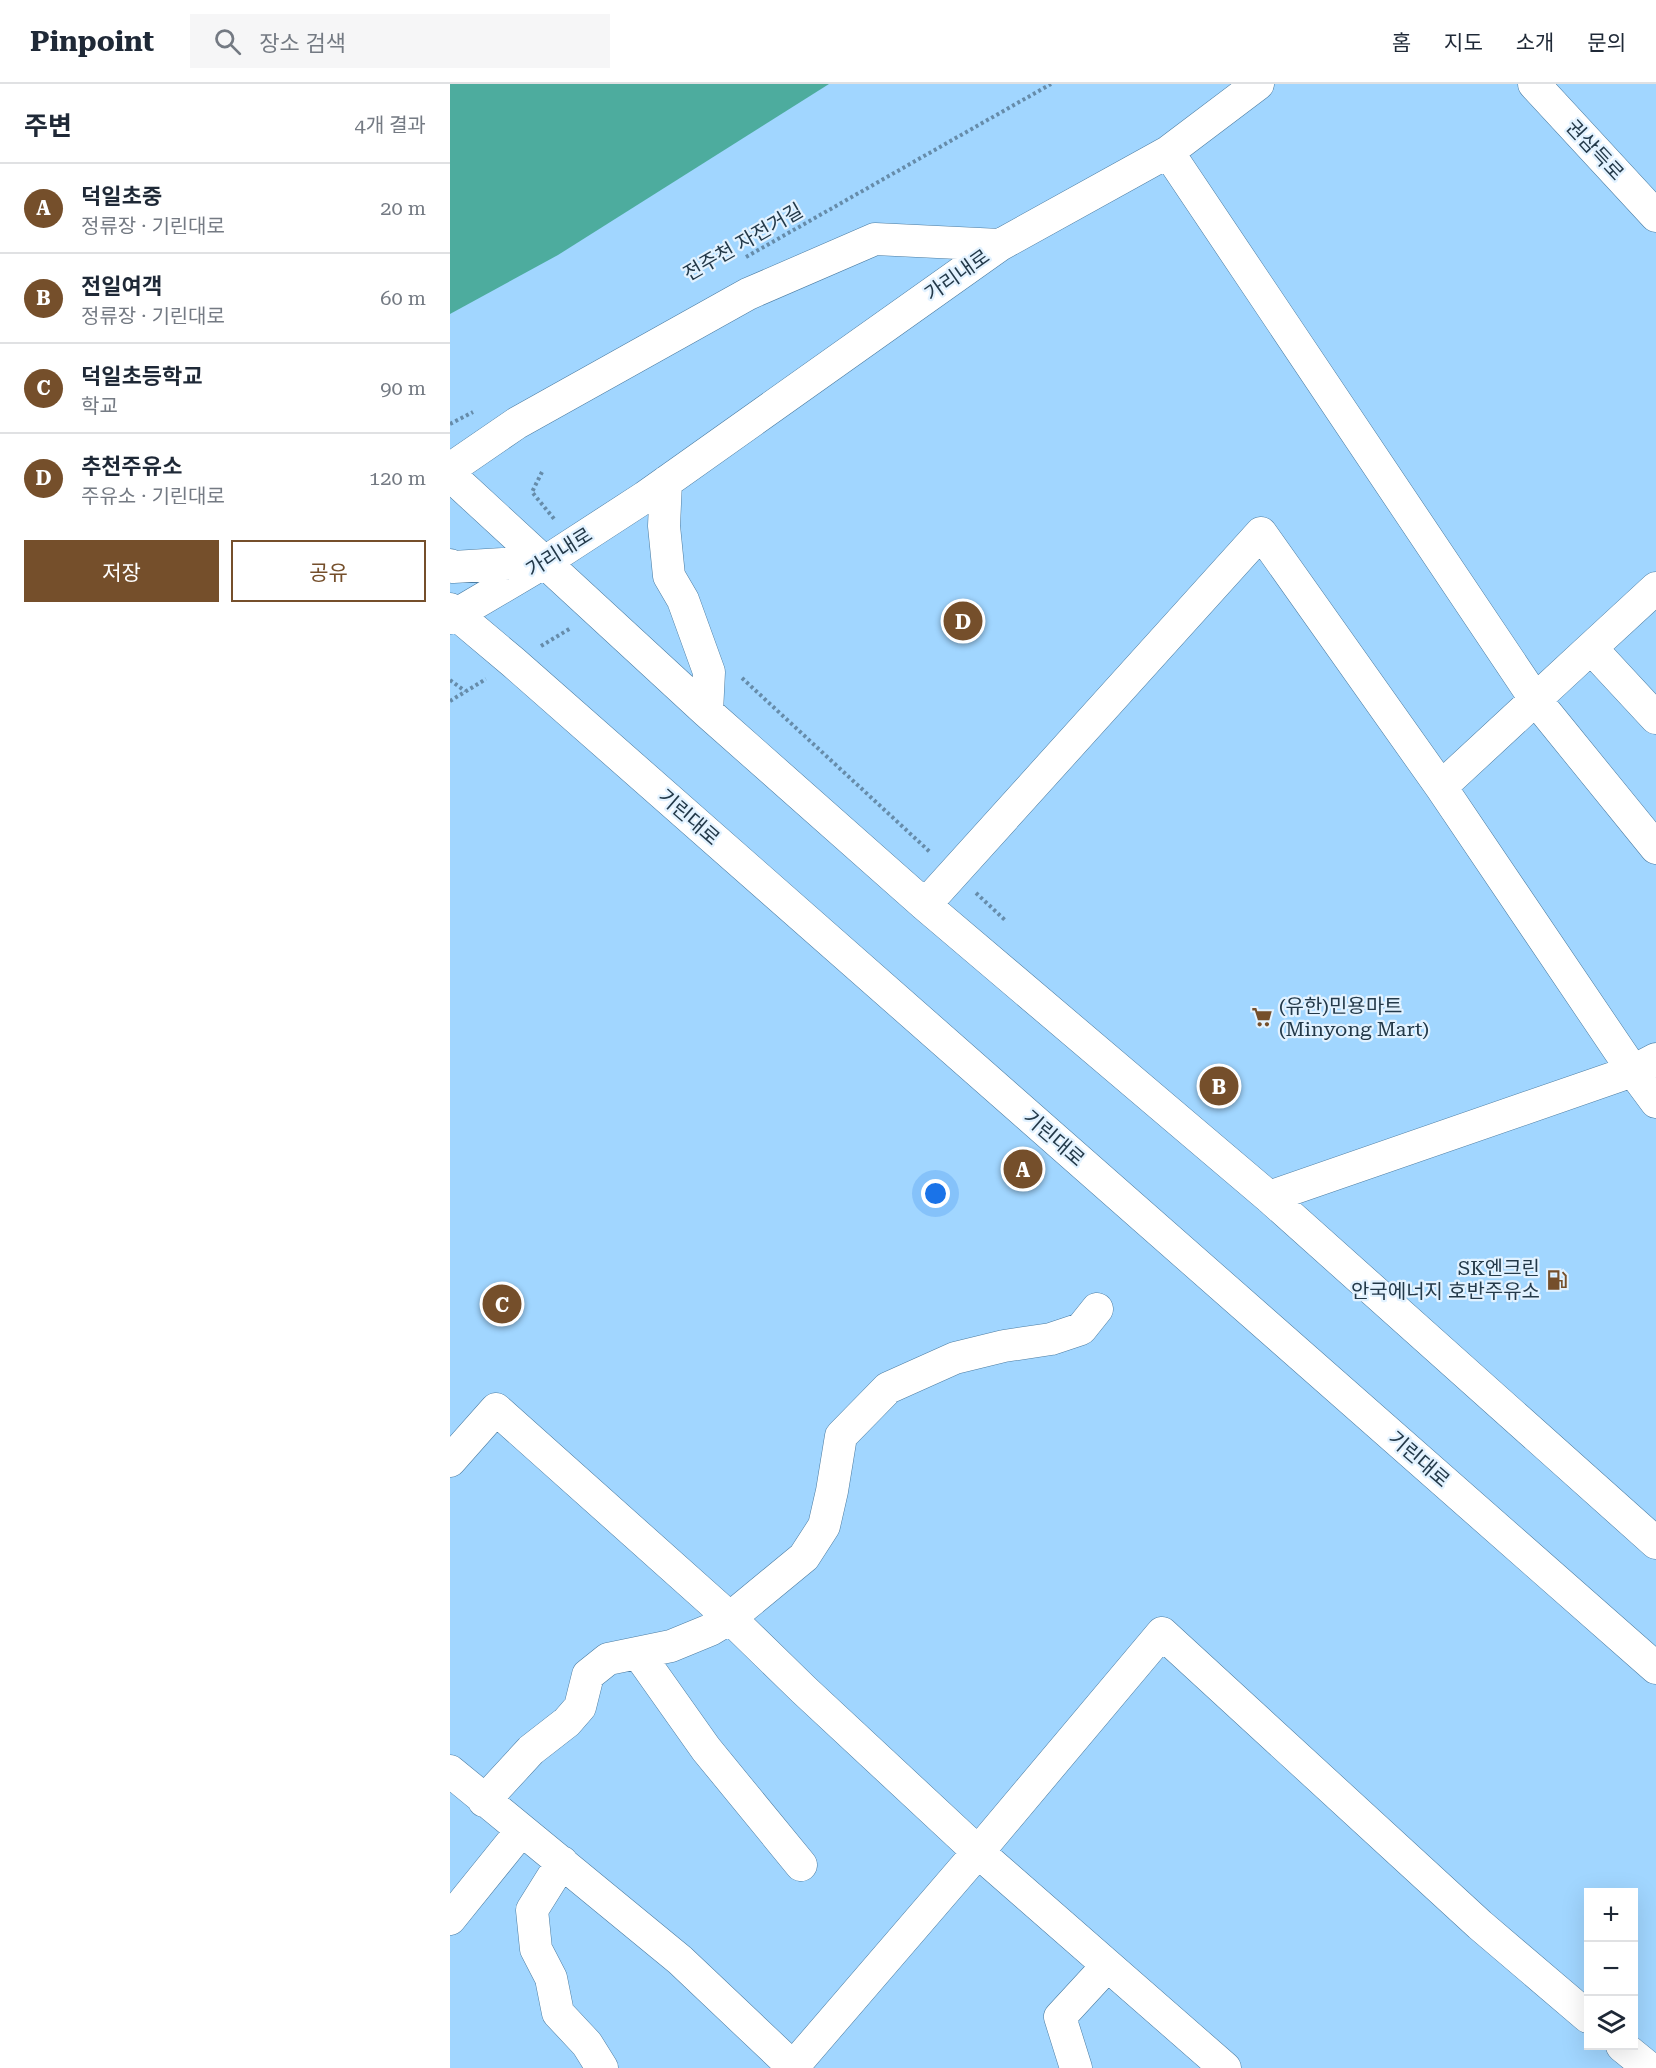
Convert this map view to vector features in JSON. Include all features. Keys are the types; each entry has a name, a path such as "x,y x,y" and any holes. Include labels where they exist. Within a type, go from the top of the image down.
{"street":[{"name":"가리내로","path":"452,614 545,562 666,482 1000,245 1168,152 1258,84"},
{"name":"권삼득로","path":"1534,84 1656,216"},
{"path":"1168,152 1535,699 1656,848"},
{"path":"1000,245 875,239 748,294 517,423 456,478 707,712 925,905 1269,1197 1656,1543"},
{"path":"666,482 664,526 669,576 683,600 709,672 707,712"},
{"path":"925,905 1261,533 1442,788 1645,1065 1656,1102"},
{"path":"450,565 453,567 545,562"},
{"path":"1442,788 1656,588"},
{"name":"기린대로","path":"452,614 1656,1668"},
{"path":"1591,648 1656,718"},
{"path":"1269,1197 1645,1065"},
{"path":"484,1801 531,1750 567,1722 580,1707 588,1675 608,1659 671,1646 710,1630 730,1618 804,1557 824,1526 841,1436 888,1388 955,1358 1004,1346 1051,1339 1081,1329 1097,1308"},
{"path":"450,1461 496,1409 730,1618 978,1852 1225,2068"},
{"path":"450,1771 680,1960 794,2067 1162,1633 1480,1926 1584,2014"},
{"path":"638,1653 706,1749 801,1865"},
{"path":"450,1919 521,1831"},
{"path":"562,1862 532,1910 536,1949 551,1978 558,2013 587,2044 602,2068"},
{"path":"1076,2068 1060,2017 1107,1965"},
{"path":"1627,2050 1649,2068"}],"path":[{"name":"전주천 자전거길","path":"742,260 1051,84"},
{"path":"450,424 479,408"},
{"path":"735,672 1006,921"},
{"path":"450,680 465,692"}],"shaded area":[{"path":"450,84 829,84 558,255 450,314"}],"place":[{"name":"추천주유소","path":"963,621"},
{"name":"(유한)민용마트 (Minyong Mart)","path":"1262,1017"},
{"name":"전일여객","path":"1219,1086"},
{"name":"덕일초중","path":"1023,1169"},
{"name":"SK엔크린 안국에너지 호반주유소","path":"1557,1280"},
{"name":"덕일초등학교","path":"502,1304"}]}
